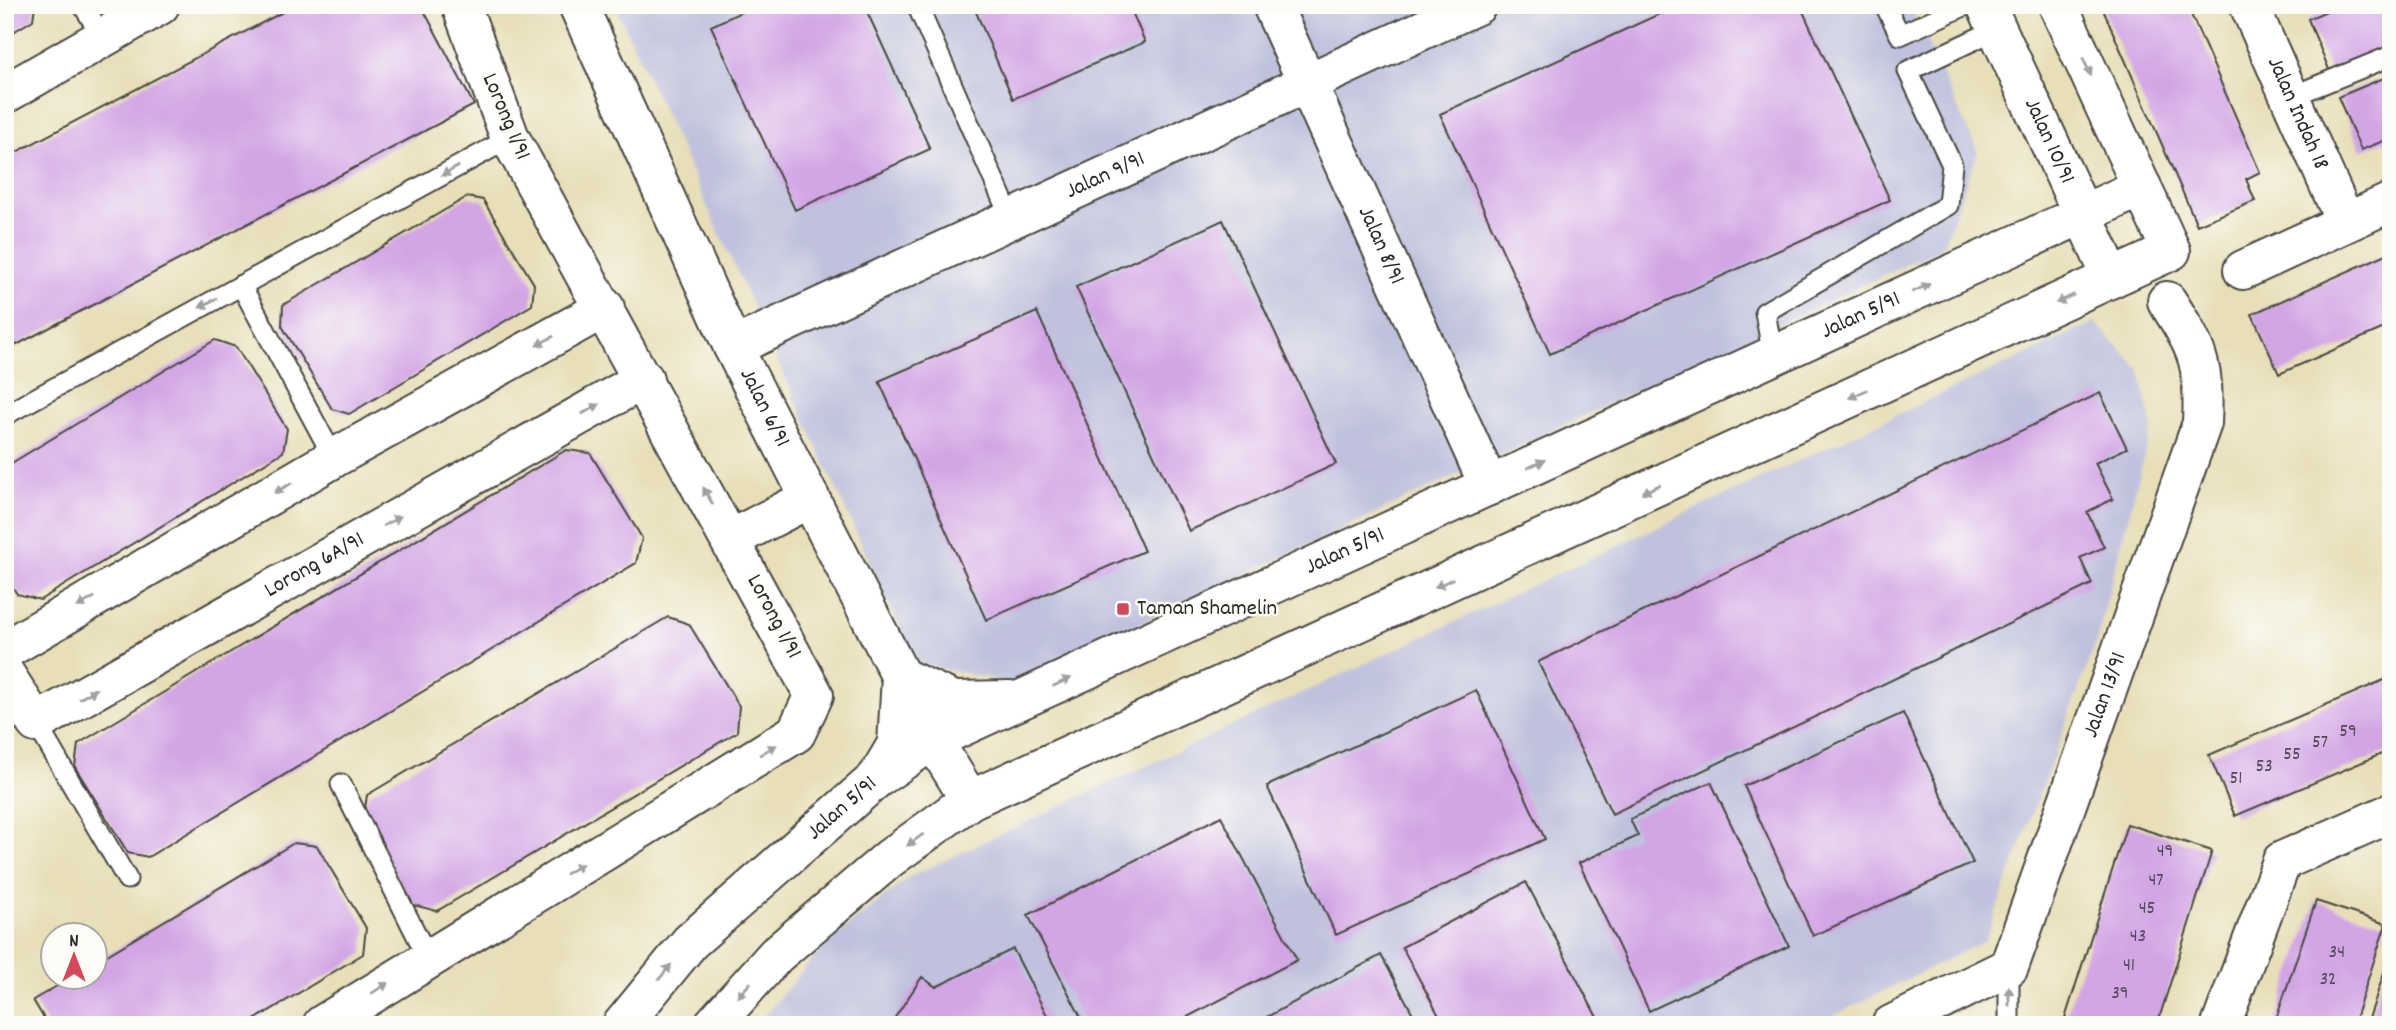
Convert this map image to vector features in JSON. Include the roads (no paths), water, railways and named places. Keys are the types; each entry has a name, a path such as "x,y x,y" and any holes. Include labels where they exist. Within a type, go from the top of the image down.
{"street":[{"path":"5,94 160,5"},
{"name":"Lorong 1/91","path":"322,1025 796,733 814,695 644,379 510,138 461,5"},
{"name":"Jalan 6/91","path":"578,5 733,347 933,740 970,800"},
{"name":"Jalan 8/91","path":"1272,5 1489,486"},
{"name":"Jalan 9/91","path":"733,347 1477,5"},
{"path":"2058,5 2171,251 2166,301 2112,278"},
{"name":"Jalan Indah 18","path":"2249,5 2345,221"},
{"name":"Jalan 10/91","path":"1992,17 2112,278"},
{"name":"Jalan 5/91","path":"622,1025 690,942 876,779 933,740 2143,187"},
{"path":"2243,270 2391,202"},
{"path":"713,1025 776,955 890,859 970,800 2171,251"},
{"name":"Jalan 13/91","path":"2009,967 2202,424 2204,386 2194,343 2166,301"},
{"path":"5,650 334,458 605,308"},
{"name":"Lorong 6A/91","path":"36,723 644,379"},
{"path":"731,539 810,498"},
{"path":"5,674 36,723"},
{"path":"876,779 897,744 901,677 954,701 1021,700"},
{"path":"2221,1025 2282,862 2391,813"},
{"path":"1891,1025 2009,967"}],"lane":[{"path":"83,5 103,38"},
{"path":"917,5 1011,219"},
{"path":"1885,5 1900,35 1966,5"},
{"path":"1773,356 1765,312 1948,205 1952,165 1908,71 1992,17"},
{"path":"2290,97 2391,55"},
{"path":"5,415 510,138"},
{"path":"241,285 334,458"},
{"path":"36,723 127,879"},
{"path":"341,784 428,958"},
{"path":"2009,967 2009,1025"}],"place":[{"name":"Taman Shamelin","path":"1123,609"}]}
